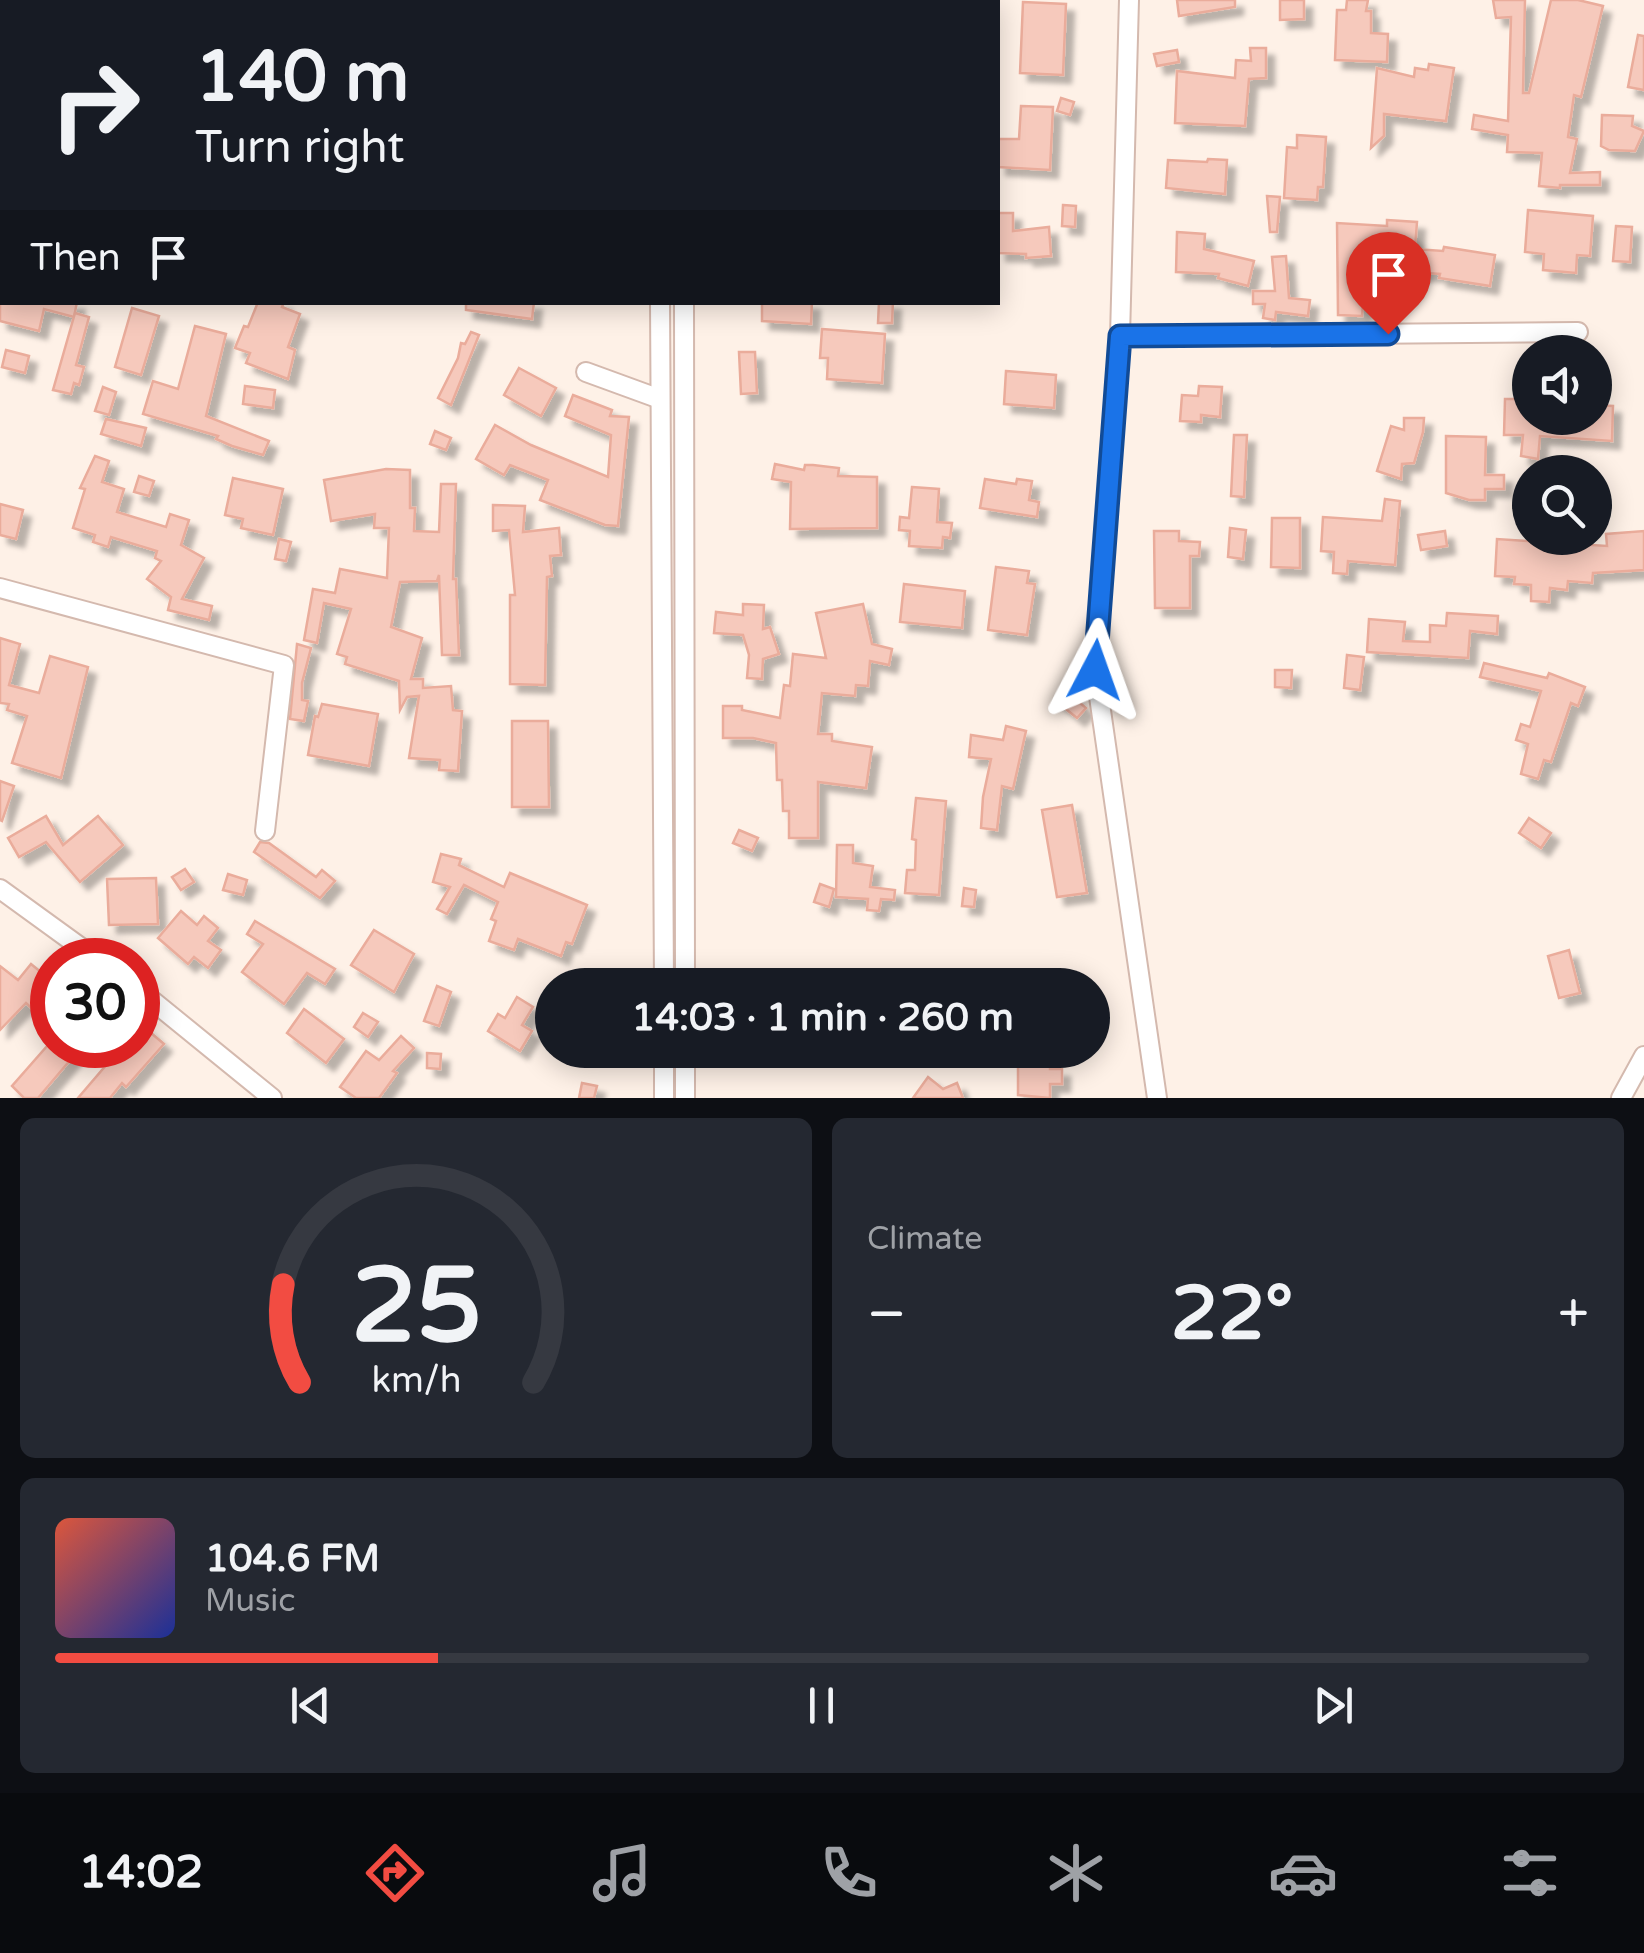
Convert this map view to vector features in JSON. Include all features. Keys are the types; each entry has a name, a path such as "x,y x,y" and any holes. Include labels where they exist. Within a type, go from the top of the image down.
{"street":[{"path":"1129,0 1120,336 1095,670 1157,1098"},
{"path":"660,305 664,968"},
{"path":"684,305 685,968"},
{"path":"1120,336 1578,332"},
{"path":"586,372 660,399"},
{"path":"0,588 284,665 265,832"},
{"path":"0,889 68,938"},
{"path":"160,1007 272,1098"},
{"path":"1621,1098 1644,1056"},
{"path":"664,1068 664,1098"},
{"path":"685,1068 686,1098"}],"building":[{"path":"1177,0 1235,0 1235,7 1179,16"},
{"path":"1280,0 1304,0 1304,19 1280,20"},
{"path":"1347,0 1368,0 1371,33 1388,34 1387,62 1335,60 1337,10 1346,10"},
{"path":"1493,0 1525,0 1523,93 1529,93 1551,0 1578,0 1603,6 1581,97 1574,95 1568,137 1577,139 1570,173 1600,172 1600,185 1539,186 1542,153 1507,152 1508,135 1472,129 1474,115 1508,121 1511,17 1496,18"},
{"path":"1023,2 1066,4 1063,75 1020,73"},
{"path":"1638,35 1644,36 1644,90 1628,87"},
{"path":"1250,48 1266,48 1266,78 1249,79 1245,126 1175,123 1177,71 1235,78 1236,60 1251,61"},
{"path":"1177,50 1179,62 1157,66 1154,54"},
{"path":"1429,64 1454,68 1446,121 1384,114 1384,136 1371,148 1377,68 1414,77 1415,68 1428,70"},
{"path":"1061,98 1074,102 1070,115 1057,111"},
{"path":"1021,106 1053,107 1050,170 1000,167 1000,139 1019,139"},
{"path":"1602,115 1633,116 1632,126 1644,131 1635,151 1601,146"},
{"path":"1297,135 1326,137 1323,187 1318,187 1317,200 1284,198 1287,147 1297,148"},
{"path":"1168,160 1227,160 1225,194 1166,188"},
{"path":"1267,196 1280,197 1277,232 1270,232"},
{"path":"1063,205 1076,206 1075,227 1062,226"},
{"path":"1528,210 1593,216 1590,256 1577,255 1576,273 1543,270 1544,254 1525,252"},
{"path":"1000,213 1013,213 1013,231 1049,227 1051,256 1026,258 1026,254 1000,253"},
{"path":"1387,220 1417,222 1415,249 1443,251 1444,247 1495,255 1490,286 1439,278 1440,274 1366,269 1362,316 1338,315 1337,223 1387,226"},
{"path":"1616,226 1632,227 1630,262 1613,261"},
{"path":"1177,232 1205,234 1204,249 1254,261 1248,286 1218,278 1219,274 1176,272"},
{"path":"1286,256 1289,298 1310,300 1308,316 1276,312 1275,320 1263,318 1265,304 1253,304 1253,291 1275,291 1272,257"},
{"path":"0,305 76,305 74,317 44,309 39,331 0,321"},
{"path":"257,305 283,305 300,314 288,347 295,350 288,379 246,363 250,353 235,348 244,326 248,327"},
{"path":"466,305 534,305 532,319 466,310"},
{"path":"762,305 812,305 811,324 762,321"},
{"path":"879,305 893,305 892,323 878,323"},
{"path":"132,308 159,316 141,375 115,367"},
{"path":"75,313 89,317 76,365 84,367 79,385 74,383 71,394 53,390"},
{"path":"195,326 226,334 206,416 269,441 263,455 232,446 216,439 218,436 143,414 153,381 178,389"},
{"path":"822,329 885,334 882,383 827,379 828,358 820,358"},
{"path":"471,332 479,335 451,405 438,398 458,358 461,343 465,344"},
{"path":"6,350 29,356 25,373 2,367"},
{"path":"739,352 755,352 757,393 741,394"},
{"path":"519,368 556,388 541,416 504,395"},
{"path":"1006,371 1056,375 1054,408 1004,404"},
{"path":"245,386 275,390 273,408 243,404"},
{"path":"1199,386 1222,387 1220,417 1201,415 1201,422 1180,421 1182,395 1198,396"},
{"path":"103,387 116,392 109,415 95,411"},
{"path":"573,395 612,410 610,416 629,417 618,526 605,525 540,500 548,480 510,465 504,475 476,459 495,425 531,445 608,477 611,435 565,416"},
{"path":"1505,399 1512,399 1512,435 1504,435"},
{"path":"1613,406 1612,441 1540,436 1538,455 1521,455 1523,435 1612,435"},
{"path":"1404,418 1424,418 1414,463 1402,464 1401,479 1377,471 1391,426 1404,430"},
{"path":"106,419 146,428 141,446 101,434"},
{"path":"435,431 451,438 446,450 430,444"},
{"path":"1234,435 1247,435 1244,497 1231,496"},
{"path":"1446,436 1486,437 1485,475 1504,475 1504,489 1485,489 1485,500 1446,493"},
{"path":"95,456 109,461 102,482 124,489 117,512 166,527 170,514 189,520 181,545 204,558 182,599 212,606 209,620 168,610 171,597 147,579 161,561 155,558 157,551 111,537 108,547 93,542 95,535 73,528 85,489 80,488"},
{"path":"775,464 804,470 805,465 839,468 838,476 877,477 877,528 790,529 791,482 772,479"},
{"path":"386,469 410,470 414,531 439,532 441,484 456,484 453,579 459,655 442,655 439,575 437,581 400,582 391,627 422,638 411,679 423,679 423,688 451,686 453,710 462,711 458,771 439,770 440,760 409,758 419,696 407,697 400,710 399,681 345,664 347,657 337,654 351,609 324,603 317,643 304,640 313,589 335,593 340,569 387,578 389,528 374,528 375,514 331,521 324,480"},
{"path":"139,476 154,481 149,496 134,492"},
{"path":"233,478 283,489 273,535 241,528 243,519 225,515"},
{"path":"985,479 1016,484 1017,479 1032,481 1029,500 1039,502 1037,517 980,508"},
{"path":"912,487 939,489 937,522 952,523 950,538 943,537 942,548 909,546 910,531 899,530 900,517 909,518"},
{"path":"1385,499 1400,501 1395,565 1348,561 1347,574 1333,573 1334,552 1321,551 1323,517 1382,521"},
{"path":"0,504 23,510 16,539 0,535"},
{"path":"493,505 525,506 523,532 559,528 561,555 550,556 552,576 547,577 545,685 510,684 510,595 515,595 509,530 493,531"},
{"path":"1272,518 1300,518 1300,568 1271,567"},
{"path":"1230,528 1246,530 1243,559 1228,557"},
{"path":"1154,531 1179,531 1179,541 1200,542 1199,556 1190,556 1190,608 1155,608"},
{"path":"1445,531 1447,546 1421,550 1418,535"},
{"path":"1644,531 1644,570 1593,573 1592,583 1568,581 1567,590 1550,588 1549,602 1531,601 1531,585 1514,584 1515,577 1495,576 1497,539 1512,540 1512,555 1612,555 1612,534"},
{"path":"279,539 291,542 286,561 275,559"},
{"path":"996,567 1029,571 1027,583 1035,584 1027,635 988,630"},
{"path":"904,584 965,591 962,628 900,622"},
{"path":"743,604 764,605 763,629 770,627 779,654 763,659 762,679 747,678 749,655 743,635 714,633 716,612 743,615"},
{"path":"863,604 872,644 892,649 889,665 870,661 868,686 856,685 855,696 822,693 818,734 832,734 832,741 872,747 866,788 818,782 818,838 789,838 789,811 783,811 782,780 777,780 776,743 723,738 723,706 742,706 742,710 780,718 784,685 790,686 793,654 826,658 816,613"},
{"path":"1447,613 1498,616 1497,634 1470,631 1468,658 1367,652 1369,619 1405,622 1403,641 1430,642 1430,625 1446,626"},
{"path":"0,638 20,644 9,685 39,693 50,656 88,667 61,778 12,763 27,716 7,710 9,704 0,703"},
{"path":"297,644 311,648 302,683 302,700 308,701 304,721 290,719"},
{"path":"1347,655 1364,657 1360,690 1344,688"},
{"path":"1484,663 1547,678 1549,673 1585,687 1578,706 1571,703 1551,762 1544,760 1538,779 1521,774 1528,744 1516,740 1521,724 1530,727 1541,691 1480,677"},
{"path":"1275,670 1292,670 1291,688 1275,687"},
{"path":"1065,690 1086,708 1077,718 1056,701"},
{"path":"322,704 378,714 369,766 308,755 315,716 318,717"},
{"path":"512,721 548,721 549,807 512,807"},
{"path":"1006,726 1026,731 1013,789 1002,786 997,830 981,828 991,759 969,757 971,735 1003,740"},
{"path":"0,781 14,786 2,821 0,820"},
{"path":"916,798 946,801 939,895 905,893 907,870 915,870 916,840 912,839"},
{"path":"1072,805 1087,893 1057,897 1042,810"},
{"path":"46,816 63,845 98,816 123,845 80,882 46,842 19,857 8,838"},
{"path":"1529,818 1551,833 1541,848 1519,833"},
{"path":"739,830 758,838 752,851 733,843"},
{"path":"260,842 269,843 316,877 322,870 335,881 320,898 254,852"},
{"path":"837,845 853,845 853,863 873,866 870,887 895,890 894,900 881,899 879,911 867,910 868,899 836,897"},
{"path":"441,854 461,859 459,865 504,887 510,873 587,905 572,944 566,942 561,956 518,939 514,950 489,941 498,902 464,885 447,914 437,909 450,887 433,882"},
{"path":"185,869 194,882 181,890 172,877"},
{"path":"228,874 247,880 243,895 223,890"},
{"path":"156,878 158,924 109,925 107,879"},
{"path":"820,884 834,889 829,907 814,902"},
{"path":"964,888 976,890 974,907 962,906"},
{"path":"181,911 197,925 204,916 218,928 208,941 221,950 208,968 194,957 188,964 158,938"},
{"path":"255,921 335,969 325,984 307,973 284,1004 242,972 263,944 247,934"},
{"path":"374,930 414,954 394,992 351,965"},
{"path":"1569,950 1580,993 1559,998 1548,956"},
{"path":"30,965 30,1007 26,1003 0,1030 0,966 18,980"},
{"path":"437,986 451,992 439,1026 424,1021"},
{"path":"517,997 533,1007 522,1025 532,1031 520,1051 488,1031 498,1014 505,1018"},
{"path":"304,1009 344,1039 326,1063 287,1033"},
{"path":"363,1013 378,1022 368,1037 354,1027"},
{"path":"401,1036 414,1048 393,1071 397,1073 379,1098 356,1098 340,1087 366,1051 379,1060"},
{"path":"427,1053 441,1054 440,1069 427,1068"},
{"path":"30,1066 63,1068 38,1098 24,1098 12,1086"},
{"path":"104,1068 143,1068 110,1098 78,1098"},
{"path":"1018,1068 1062,1069 1062,1084 1050,1084 1050,1098 1018,1095"},
{"path":"928,1077 943,1089 957,1083 963,1098 913,1098"},
{"path":"582,1083 597,1086 594,1098 579,1098"}],"route":[{"path":"1095,670 1120,336 1388,334"}]}
